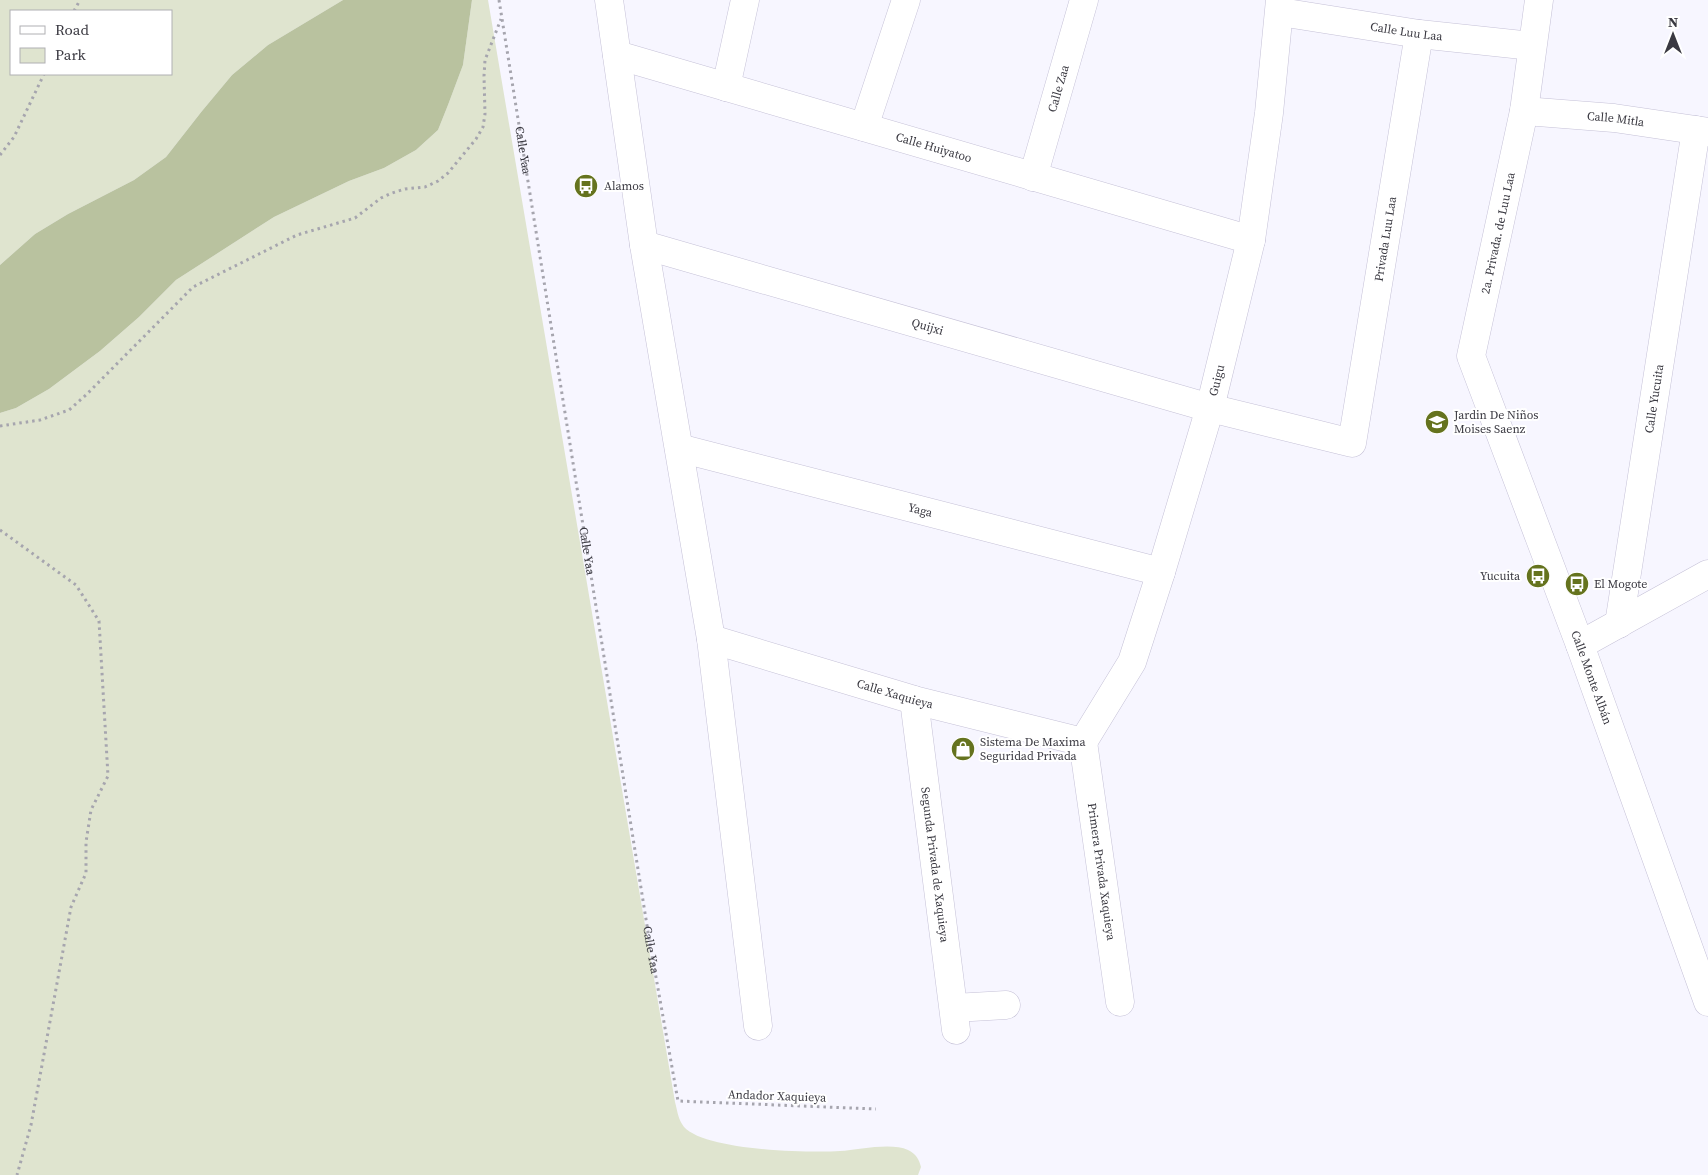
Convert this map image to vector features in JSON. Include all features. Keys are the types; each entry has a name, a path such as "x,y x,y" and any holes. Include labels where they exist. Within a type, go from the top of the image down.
{"street":[{"path":"609,0 644,245 711,639 758,1026"},
{"path":"726,87 745,0"},
{"path":"864,128 906,0"},
{"name":"Calle Zaa","path":"1033,177 1084,0"},
{"path":"1524,111 1539,0"},
{"name":"Calle Luu Laa","path":"1280,6 1418,34 1532,46"},
{"name":"Guigu","path":"1083,742 1132,662 1210,408 1251,240 1270,112 1280,6"},
{"name":"Privada Luu Laa","path":"1352,443 1418,34"},
{"name":"Calle Huiyatoo","path":"617,55 1251,240"},
{"name":"Calle Mitla","path":"1524,111 1614,118 1702,131"},
{"name":"2a. Privada. de Luu Laa","path":"1471,356 1524,111"},
{"name":"Calle Yucuita","path":"1618,624 1702,131"},
{"name":"Quijxi","path":"644,245 1210,408 1352,443"},
{"name":"Calle Monte Albán","path":"1471,356 1580,645 1708,1002"},
{"name":"Yaga","path":"680,448 1161,572"},
{"path":"1580,645 1708,574"},
{"name":"Calle Xaquieya","path":"711,639 914,700 1083,742"},
{"name":"Segunda Privada de Xaquieya","path":"914,700 955,1019 1006,1005"},
{"name":"Primera Privada Xaquieya","path":"1083,742 1120,1002"}],"path":[{"name":"Calle Yaa","path":"499,0 644,909 678,1101"},
{"path":"0,426 40,420 69,410 193,287 297,235 355,218 381,198 405,189 425,187 438,181 448,173 476,139 483,126 485,114 485,60 502,18"},
{"path":"0,155 14,137 44,75"},
{"path":"0,530 76,585 98,620 108,776 91,810 86,842 86,873 71,907 31,1125 17,1175"},
{"name":"Andador Xaquieya","path":"678,1101 876,1109"}],"green space":[{"path":"0,0 343,0 268,45 232,75 166,157 134,180 68,214 35,234 0,265"},
{"path":"343,0 472,0 463,65 438,130 416,150 384,168 349,181 274,217 176,280 139,317 100,351 49,389 16,408 0,413 0,265 35,234 68,214 134,180 166,157 232,75 268,45"},
{"path":"472,0 488,0 675,1102 680,1119 682,1124 692,1133 709,1140 731,1145 826,1152 884,1147 901,1148 908,1150 918,1159 921,1167 918,1175 0,1175 0,413 16,408 49,389 100,351 139,317 176,280 274,217 349,181 384,168 416,150 438,130 463,65"}],"place":[{"name":"Alamos","path":"586,186"},
{"name":"Jardin De Niños Moises Saenz","path":"1437,422"},
{"name":"Yucuita","path":"1538,576"},
{"name":"El Mogote","path":"1577,584"},
{"name":"Sistema De Maxima Seguridad Privada","path":"963,749"}]}
